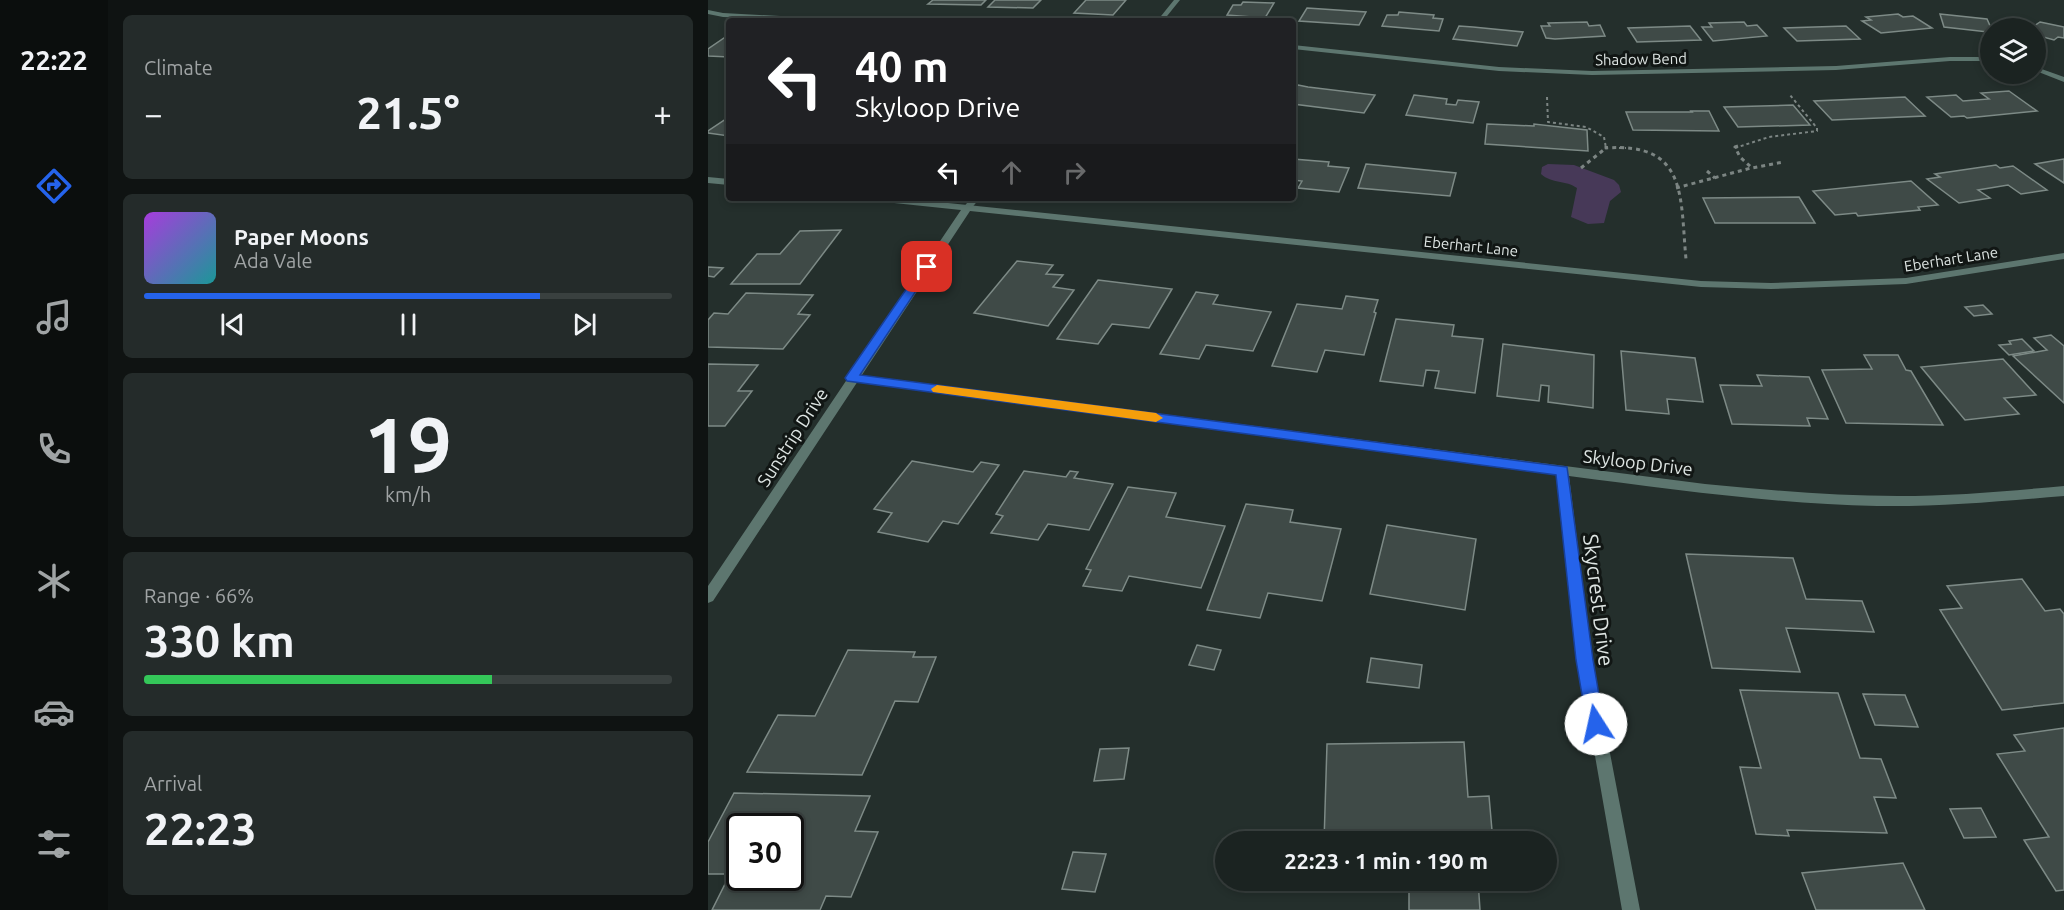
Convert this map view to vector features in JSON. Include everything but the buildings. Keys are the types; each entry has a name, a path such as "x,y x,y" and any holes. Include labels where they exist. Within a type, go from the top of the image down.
{"street":[{"path":"1162,18 1177,0"},
{"path":"708,12 779,18"},
{"name":"Shadow Bend","path":"1296,47 1499,69 1592,73 1836,68 1950,58 1980,59"},
{"path":"2046,73 2064,80"},
{"path":"708,180 726,182"},
{"name":"Eberhart Lane","path":"903,201 1701,284 1792,286 1906,281 2064,256"},
{"name":"Sunstrip Drive","path":"708,597 852,378 973,201"},
{"name":"Skyloop Drive","path":"852,378 1705,489 1810,498 1900,501 2063,493"},
{"name":"Skycrest Drive","path":"1562,471 1585,660 1631,910"}],"path":[{"path":"1752,168 1740,157 1735,147 1769,137 1817,131 1785,88"},
{"path":"1547,98 1548,122 1597,131 1604,137 1606,148"},
{"path":"1581,168 1606,148 1629,147 1656,155 1670,167 1676,188 1686,259"},
{"path":"1676,188 1783,162"},
{"path":"1707,171 1715,178"}],"shaded area":[{"path":"1548,164 1574,165 1614,180 1619,185 1621,192 1610,201 1604,223 1588,224 1571,217 1577,188 1541,174 1542,167"}],"slow traffic":[{"path":"937,389 1156,418"}],"route":[{"path":"927,267 852,378 1562,471 1585,660 1596,724"}]}
